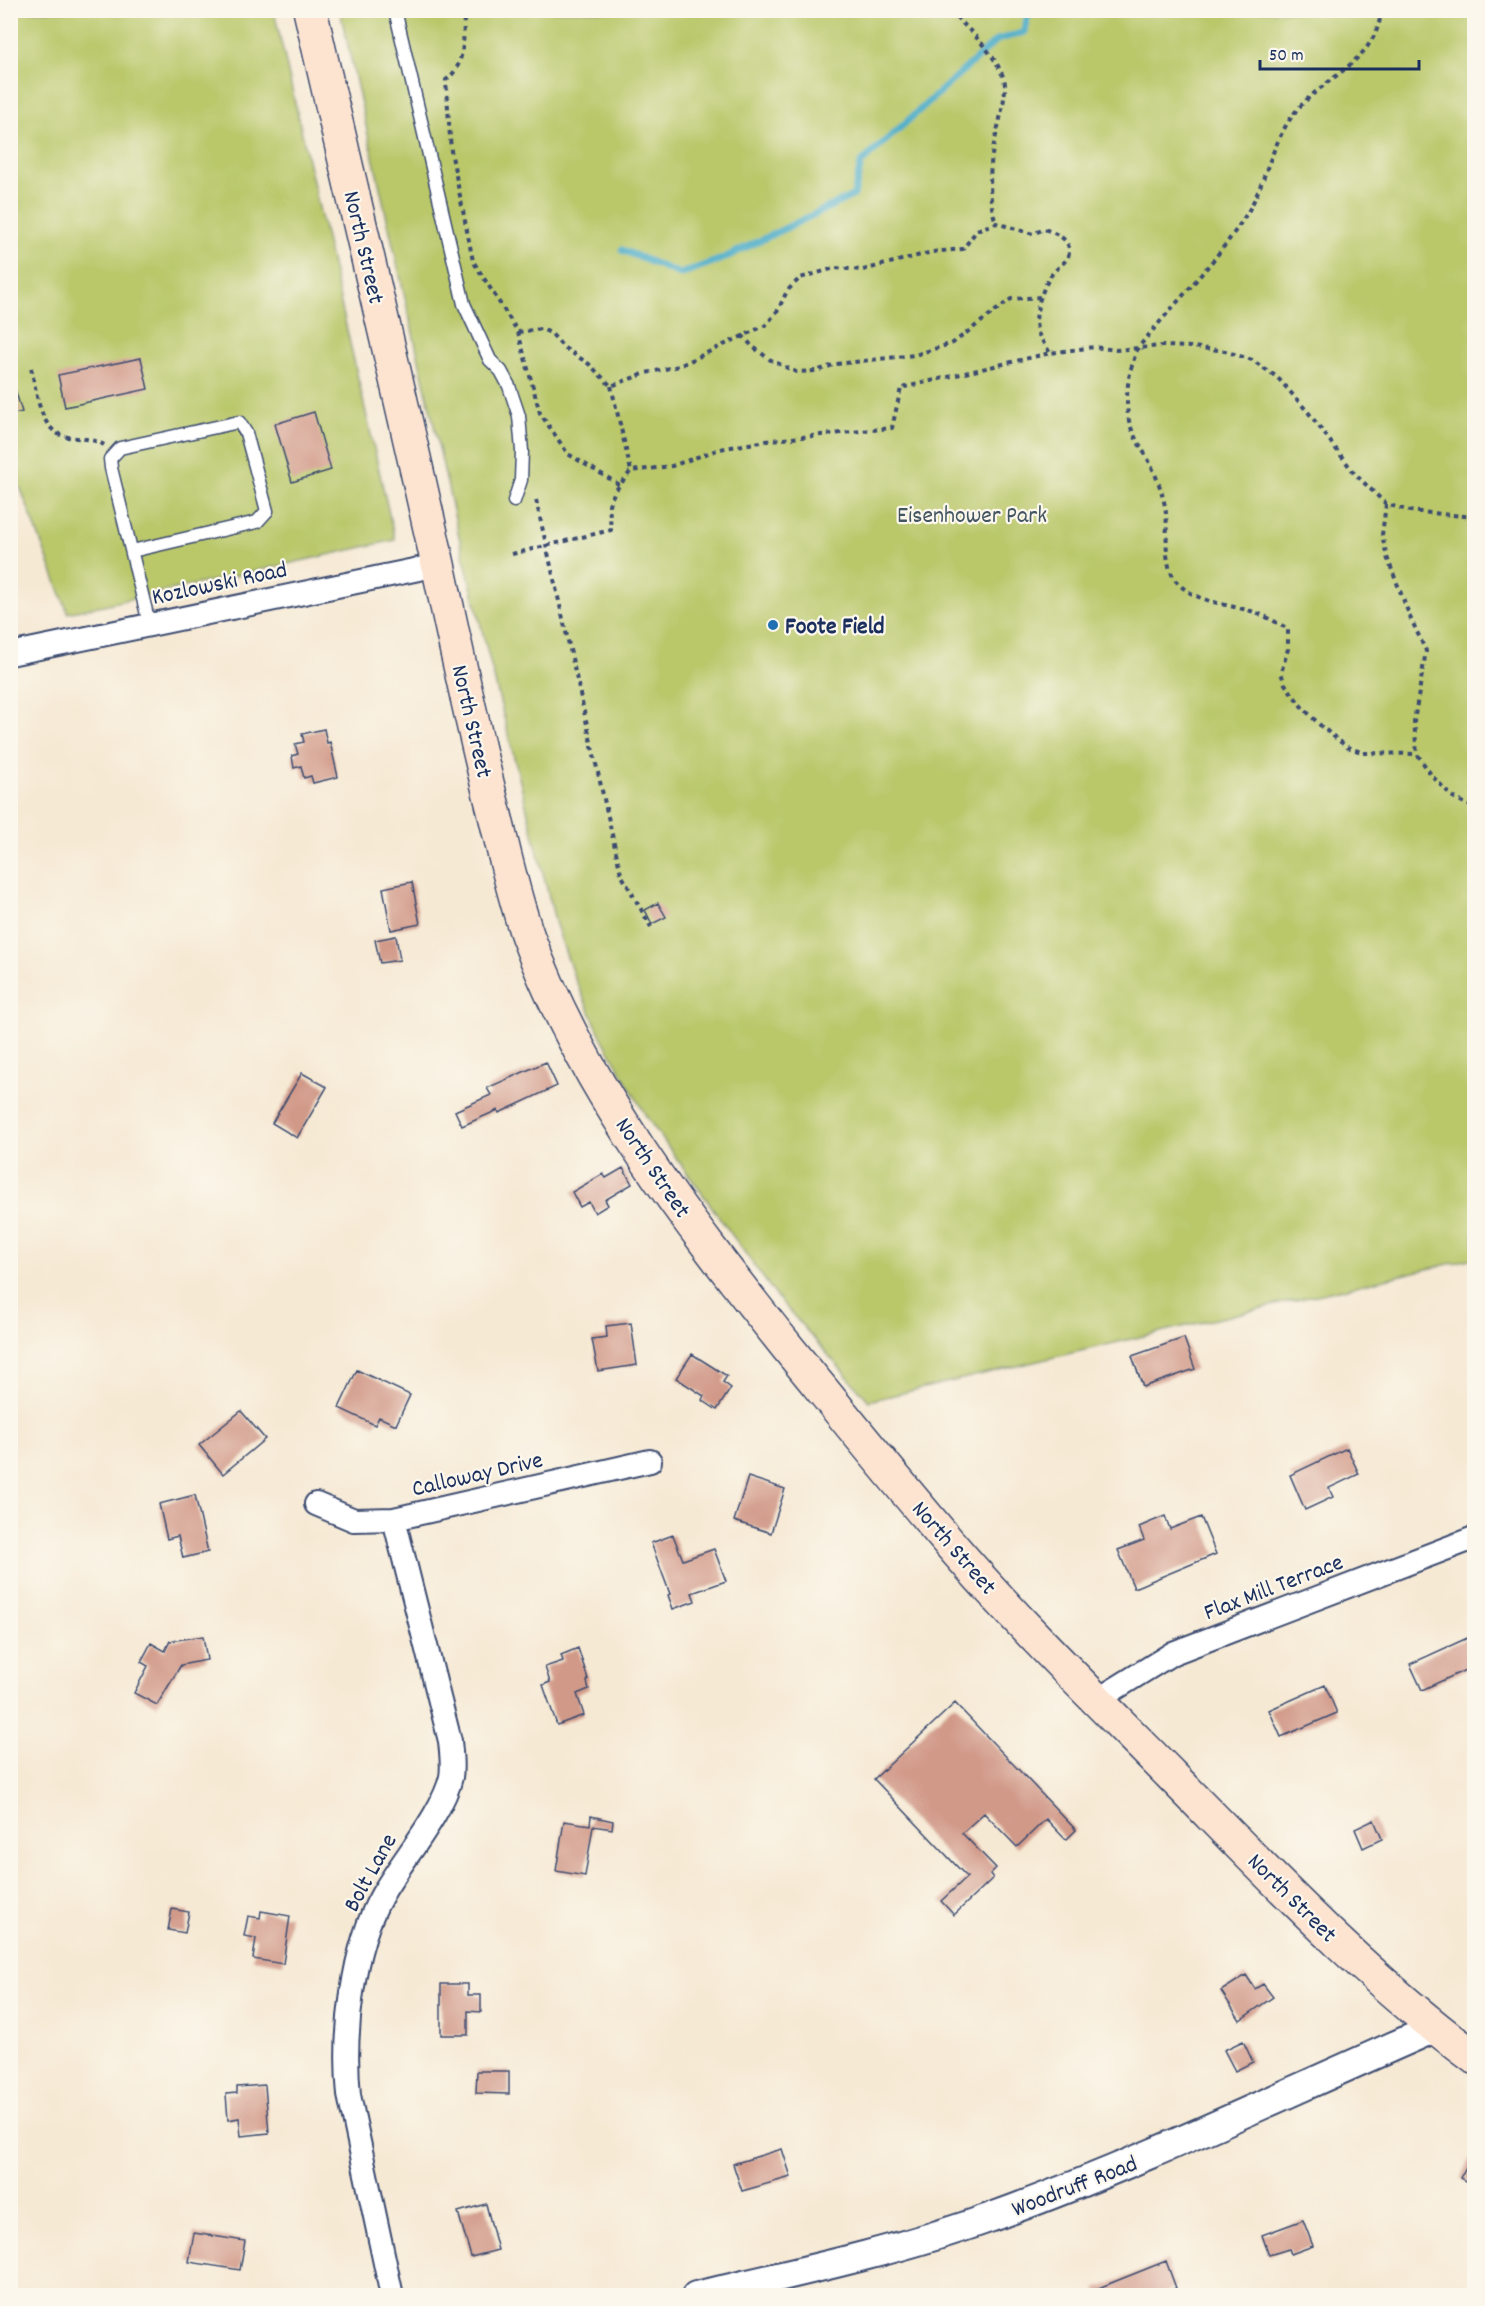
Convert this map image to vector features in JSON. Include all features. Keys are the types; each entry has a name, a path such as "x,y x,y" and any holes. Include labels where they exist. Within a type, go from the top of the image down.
{"main road":[{"name":"North Street","path":"310,10 471,718 517,904 543,974 586,1061 616,1112 675,1201 753,1303 955,1549 1097,1700 1361,1964 1474,2057"}],"street":[{"name":"Kozlowski Road","path":"10,654 149,623 438,565"},
{"name":"Calloway Drive","path":"316,1504 354,1520 394,1519 650,1461"},
{"name":"Bolt Lane","path":"392,2295 348,2095 346,2063 349,2019 361,1948 381,1897 433,1816 451,1776 450,1741 394,1519"},
{"name":"Flax Mill Terrace","path":"1097,1700 1173,1653 1474,1538"},
{"name":"Woodruff Road","path":"696,2295 831,2264 988,2218 1129,2164 1436,2028"}],"lane":[{"path":"395,10 464,304 490,360 501,371 509,386 519,416 522,451 521,480 514,501"},
{"path":"132,551 257,522 267,511 246,433 239,422 120,448 110,459 149,623"}],"path":[{"path":"464,10 460,64 453,75 446,80 451,151 473,261 518,332 540,413 568,454 620,485"},
{"path":"950,10 988,50 1005,80 1001,115 992,155 992,208 996,223"},
{"path":"1381,10 1380,24 1375,33 1349,67 1314,94 1293,115 1276,146 1250,207 1225,248 1138,348 1130,367 1127,391 1128,417 1133,435 1149,462 1160,488 1166,513 1167,554 1171,575 1182,587 1202,597 1253,612 1288,629 1288,649 1281,673 1285,684 1302,707 1347,747 1364,753 1417,754"},
{"path":"611,386 646,373 679,366 742,335 766,326 778,310 787,291 800,278 835,268 863,270 932,252 963,249 977,230 996,223 1033,234 1044,229 1058,234 1067,243 1069,252 1065,261 1052,273 1041,297 1038,332 1050,353"},
{"path":"742,335 752,346 769,358 796,372 816,371 836,364 915,355 953,343 1011,299 1041,297"},
{"path":"518,332 541,329 551,333 563,347 589,364 611,386 632,471"},
{"path":"512,554 611,530 609,504 620,485 632,471 672,466 720,449 772,440 892,428 901,388 1050,353 1094,346 1116,350 1162,346 1193,347 1225,351 1252,360 1277,377 1308,412 1355,474 1386,504 1410,511 1474,517"},
{"path":"31,368 46,423 53,432 65,437 98,441 114,453"},
{"path":"536,500 621,874 651,927"},
{"path":"1386,504 1382,535 1387,557 1426,651 1414,721 1417,754 1432,776 1453,797 1474,808"}],"green space":[{"path":"11,11 274,11 395,540 68,613 11,463"},
{"name":"Eisenhower Park","path":"340,11 1474,11 1474,1258 869,1401 777,1297 646,1116 602,1038 574,977 556,925 463,554"}],"building":[{"path":"141,358 148,389 65,407 58,375"},
{"path":"15,389 22,412 10,415 10,391"},
{"path":"314,412 331,470 292,482 275,424"},
{"path":"324,729 327,743 330,742 338,777 313,783 311,776 304,778 301,766 294,768 292,756 298,754 295,744 304,742 302,734"},
{"path":"412,882 420,924 391,930 383,888"},
{"path":"658,903 666,917 652,924 645,910"},
{"path":"396,936 400,960 380,963 375,940"},
{"path":"546,1062 557,1086 499,1113 498,1110 462,1126 455,1111 491,1095 487,1088"},
{"path":"302,1073 327,1087 297,1138 272,1123"},
{"path":"623,1168 632,1184 605,1200 608,1205 595,1213 589,1202 580,1207 572,1192 603,1174 606,1178"},
{"path":"631,1323 637,1365 598,1371 592,1339 607,1337 606,1326"},
{"path":"1184,1338 1195,1369 1143,1387 1132,1356"},
{"path":"692,1354 727,1376 723,1382 731,1388 717,1410 702,1400 704,1396 676,1378"},
{"path":"357,1370 410,1395 396,1425 379,1417 375,1425 339,1408"},
{"path":"241,1411 265,1439 223,1474 199,1445"},
{"path":"1347,1448 1359,1474 1329,1488 1333,1497 1305,1510 1290,1475"},
{"path":"748,1477 785,1489 771,1533 734,1521"},
{"path":"195,1495 208,1552 183,1558 178,1536 167,1539 159,1504"},
{"path":"1165,1516 1170,1529 1201,1517 1216,1554 1134,1588 1118,1550 1144,1540 1139,1527"},
{"path":"673,1535 683,1560 714,1549 726,1581 692,1593 695,1601 673,1609 668,1595 670,1594 651,1543"},
{"path":"1474,1635 1474,1666 1422,1690 1410,1664"},
{"path":"203,1636 207,1660 181,1665 157,1705 134,1693 148,1666 141,1662 151,1643 165,1651 170,1641"},
{"path":"578,1648 589,1689 577,1694 584,1715 557,1725 543,1685 550,1682 545,1667 563,1661 561,1655"},
{"path":"1325,1685 1337,1713 1281,1737 1269,1710"},
{"path":"955,1703 1076,1830 1066,1840 1046,1819 1017,1847 984,1813 962,1833 996,1868 990,1874 993,1878 954,1915 941,1901 967,1877 874,1779"},
{"path":"591,1816 613,1821 612,1829 593,1826 585,1876 556,1871 564,1821 590,1825"},
{"path":"1374,1820 1382,1839 1363,1848 1355,1829"},
{"path":"172,1909 189,1912 185,1933 168,1930"},
{"path":"261,1911 290,1916 283,1964 253,1959 256,1938 244,1936 248,1916 260,1918"},
{"path":"1246,1975 1255,1989 1263,1984 1273,1997 1240,2020 1221,1991"},
{"path":"441,1984 468,1984 468,1995 481,1995 481,2012 468,2011 468,2035 441,2035"},
{"path":"1243,2041 1253,2062 1235,2071 1224,2050"},
{"path":"477,2071 509,2071 509,2094 476,2093"},
{"path":"265,2085 269,2133 241,2136 239,2118 228,2120 226,2094 237,2093 237,2087"},
{"path":"782,2149 791,2177 742,2191 733,2164"},
{"path":"1474,2154 1474,2186 1460,2178"},
{"path":"486,2204 498,2250 471,2257 458,2212"},
{"path":"1303,2220 1313,2246 1291,2254 1289,2249 1269,2255 1262,2235"},
{"path":"194,2233 245,2241 240,2270 189,2262"},
{"path":"1166,2261 1176,2288 1157,2296 1099,2296 1096,2289"}],"waterway":[{"path":"622,250 680,274 722,259 854,195 861,163 997,40 1025,32 1027,17 1038,10"}],"place":[{"name":"Foote Field","path":"773,625"}]}
